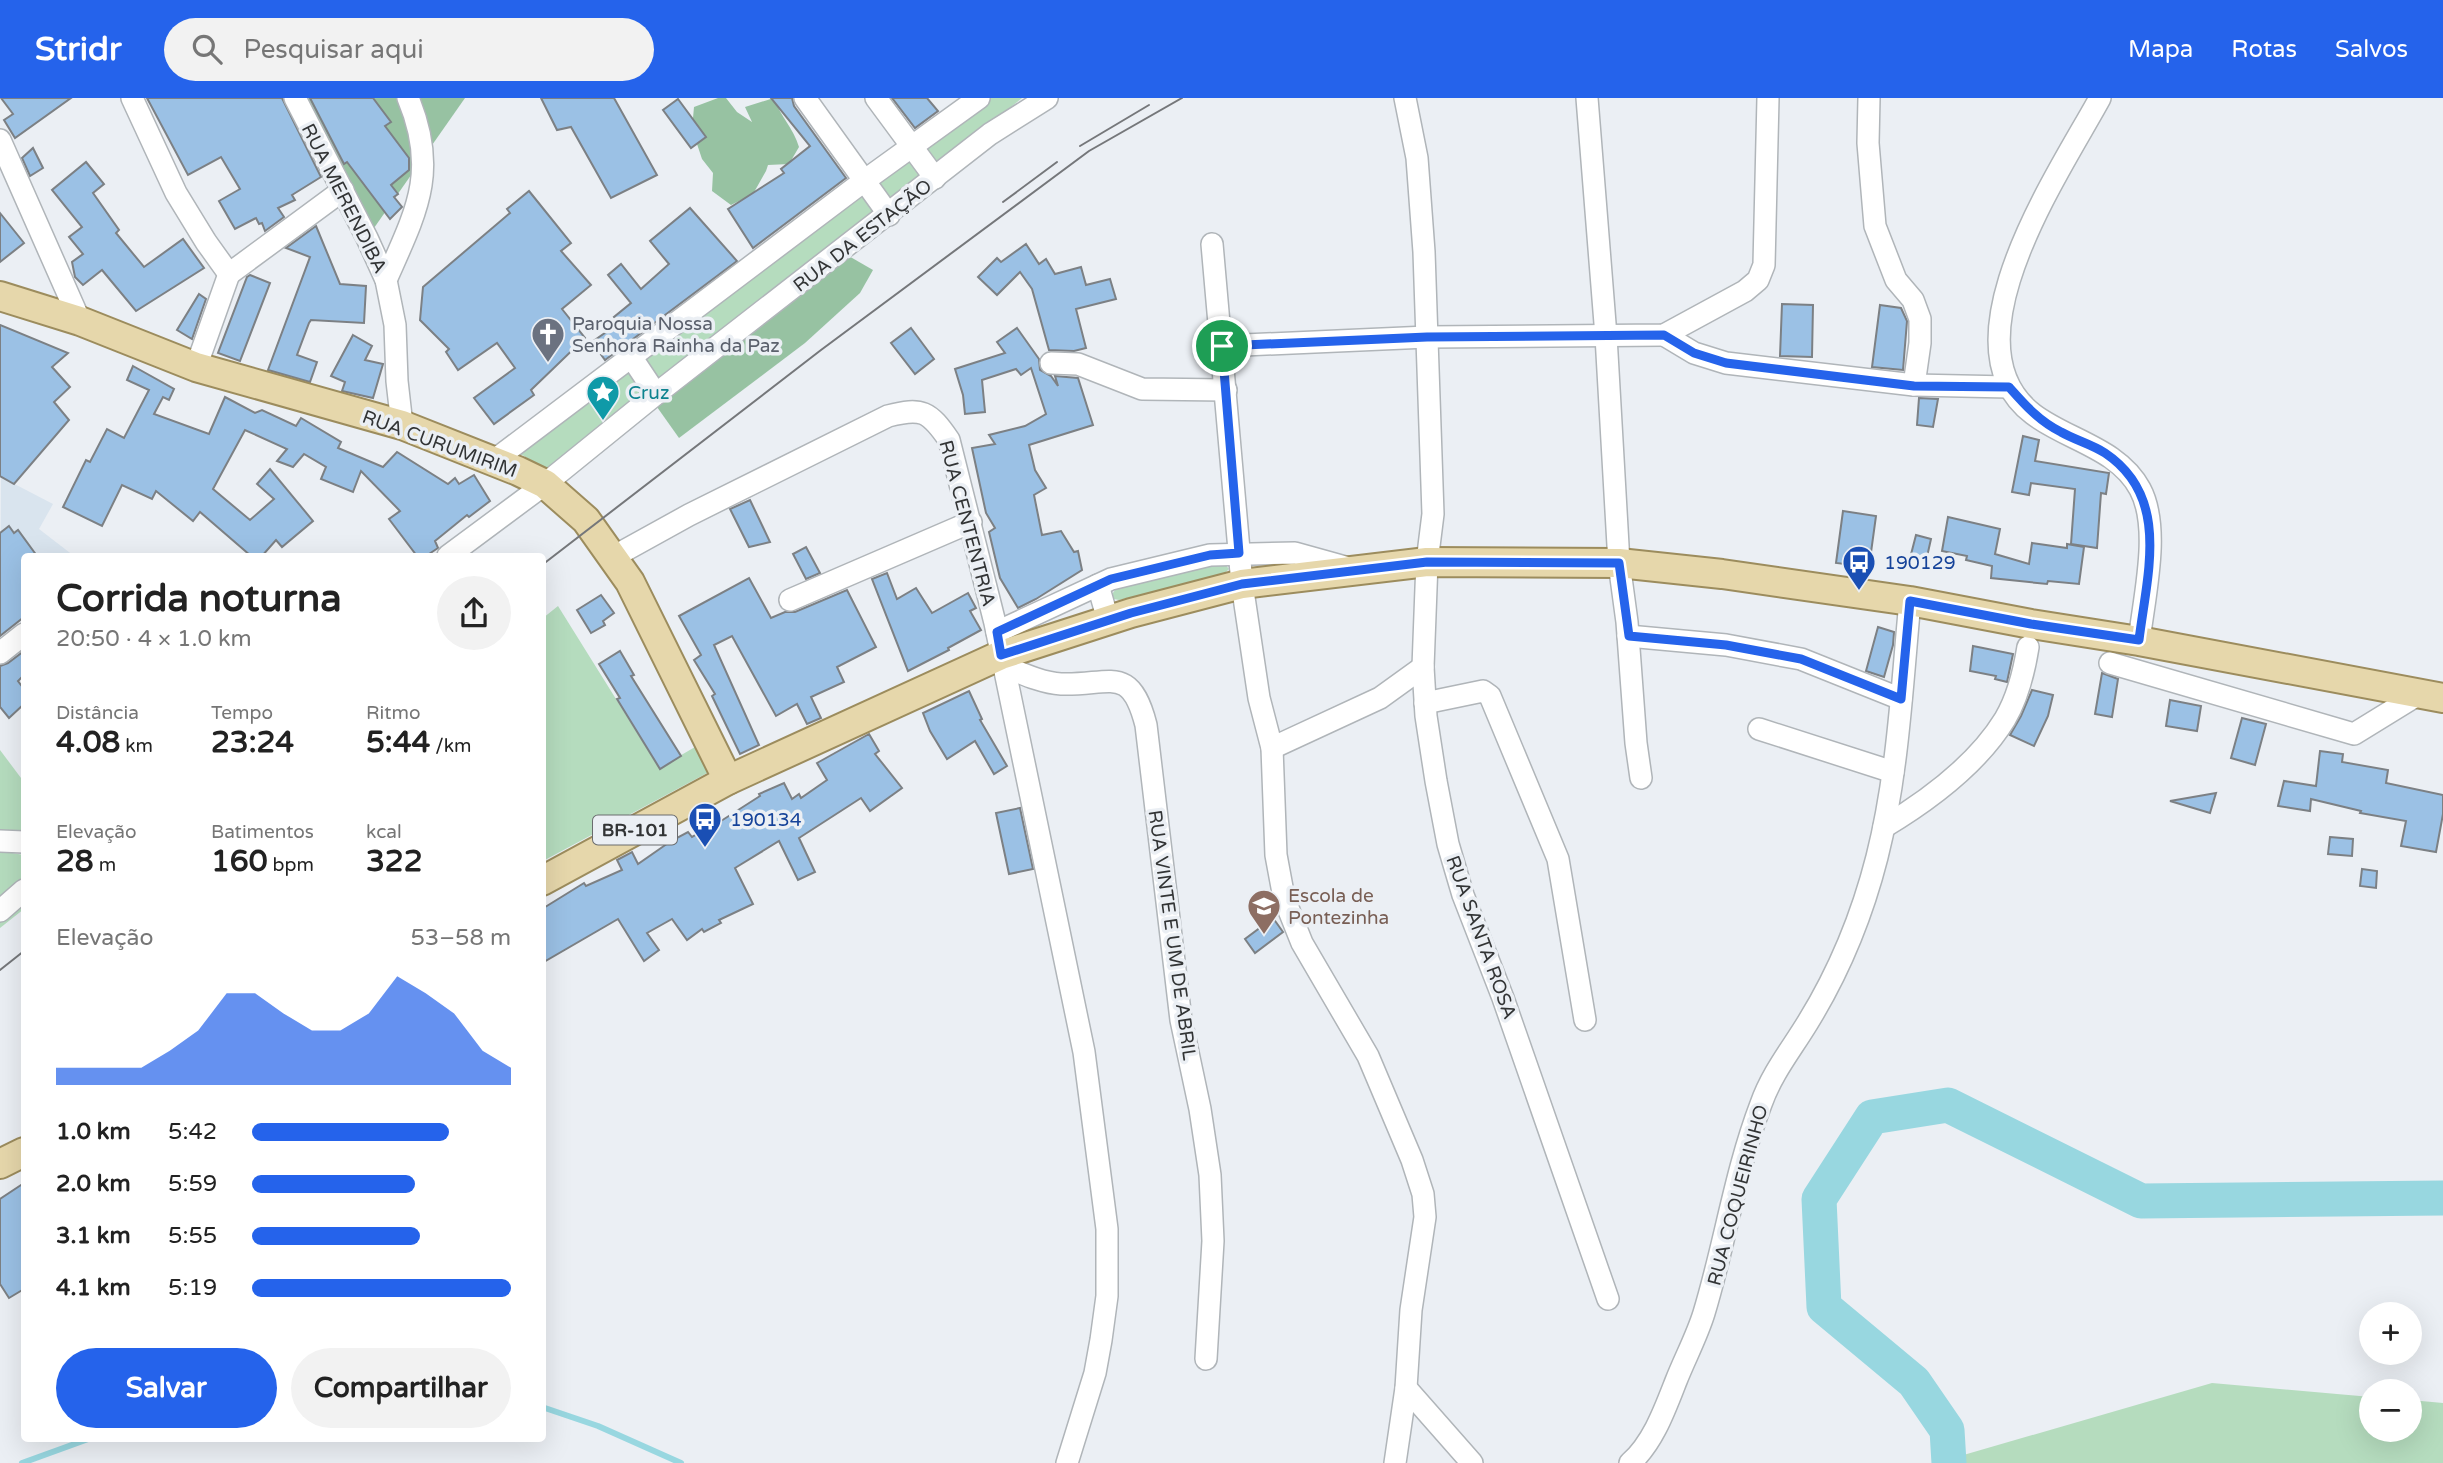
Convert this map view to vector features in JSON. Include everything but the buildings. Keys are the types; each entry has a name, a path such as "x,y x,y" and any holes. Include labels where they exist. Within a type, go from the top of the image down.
{"main road":[{"name":"RUA CURUMIRIM","path":"0,296 80,321 196,367 402,425 545,484 586,520 630,582 728,780"},
{"name":"BR-101","path":"546,879 728,780 1001,651 1242,584 1427,562 1619,563 1722,574 1910,601 2031,624 2139,640 2431,696"},
{"path":"0,1164 21,1154"}],"street":[{"path":"132,98 176,193 229,274"},
{"name":"RUA MERENDIBA","path":"295,98 386,280 395,325 402,425"},
{"path":"386,280 416,212 425,170 421,138 408,98"},
{"path":"804,98 889,215"},
{"path":"876,98 935,178"},
{"path":"492,461 864,181 979,98"},
{"name":"RUA DA ESTAÇÃO","path":"452,553 545,484 656,394 990,134 1047,98"},
{"name":"RUA SANTA ROSA","path":"1405,98 1417,158 1422,205 1433,514 1427,562 1423,667 1436,781 1448,844 1463,895 1503,998 1608,1299"},
{"path":"1587,98 1606,336 1619,563 1629,636 1641,778"},
{"path":"1222,346 1427,337 1664,335 1745,291 1758,279 1764,265 1768,98"},
{"path":"1869,98 1868,143 1875,226 1896,281 1913,300 1920,319 1920,343 1914,386"},
{"path":"2100,98 2037,209 2001,305 2000,351 2009,387 2031,413 2061,432 2105,453 2127,472 2140,488 2147,509 2150,548 2139,640"},
{"path":"0,140 80,321"},
{"path":"196,367 229,274 343,190"},
{"path":"1212,244 1242,584 1259,698 1272,748 1276,855 1284,898 1291,920 1317,969 1368,1056 1412,1160 1423,1194 1425,1217 1395,1463"},
{"path":"1664,335 1694,353 1726,363 1914,386 2009,387"},
{"path":"632,358 656,394"},
{"path":"1051,363 1078,364 1142,389 1226,390"},
{"name":"RUA CENTENTRIA","path":"613,557 689,515 888,415 911,410 924,412 937,423 949,440 1001,651 1084,1052 1107,1229 1107,1296 1097,1362 1068,1463"},
{"path":"790,600 971,523"},
{"path":"1001,651 1111,579 1210,555 1296,553 1361,571"},
{"path":"1098,585 1108,620"},
{"name":"RUA COQUEIRINHO","path":"1630,1463 1639,1456 1661,1419 1703,1317 1732,1198 1761,1104 1775,1071 1807,1023 1850,943 1884,827 1893,772 1910,601"},
{"path":"0,653 21,636"},
{"path":"1629,636 1726,645 1801,659 1901,699"},
{"path":"1884,827 1923,804 1978,754 2006,719 2022,680 2028,647"},
{"name":"RUA VINTE E UM DE ABRIL","path":"1001,651 1026,675 1060,684 1105,680 1123,683 1135,694 1146,725 1181,1020 1210,1175 1213,1241 1206,1359"},
{"path":"2110,663 2354,734 2431,696"},
{"path":"1272,748 1380,698 1423,667"},
{"path":"1425,703 1483,691 1490,696 1558,859 1585,1020"},
{"path":"1759,729 1893,772"},
{"path":"0,841 21,842"},
{"path":"0,911 21,893"},
{"path":"1406,1388 1472,1463"}],"shaded area":[{"path":"1,477 53,504 39,529 70,553 21,553 21,620 0,637"}],"green space":[{"path":"298,98 465,98 367,238"},
{"path":"718,98 726,98 737,112 752,122 745,107 774,98 799,147 789,164 768,165 753,194 731,205 712,191 713,173 702,159 692,129 694,107"},
{"path":"989,98 1022,98 883,211 548,470 512,449"},
{"path":"847,255 873,270 860,293 805,343 679,438 657,407 690,375"},
{"path":"1224,563 1229,569 1224,574 1119,600 1114,599 1112,594 1116,589"},
{"path":"558,606 659,768 695,747 709,772 546,859 546,616"},
{"path":"0,750 21,778 21,834 0,834"},
{"path":"0,851 21,854 21,911 0,928"},
{"path":"2212,1383 2359,1396 2359,1442 2422,1442 2422,1401 2443,1403 2443,1463 1936,1463"}],"waterway":[{"path":"1949,1463 1947,1430 1914,1382 1824,1307 1819,1199 1872,1117 1948,1105 2141,1201 2443,1198"},
{"path":"546,1408 598,1426 681,1463"},
{"path":"22,1463 80,1442"}],"tram line":[{"path":"546,562 821,350 1089,151 1182,98"},
{"path":"1080,146 1149,105"},
{"path":"1003,202 1057,162"},
{"path":"0,970 21,953"}],"place":[{"name":"Paroquia Nossa Senhora Rainha da Paz","path":"548,364"},
{"name":"Cruz","path":"603,422"},
{"name":"190129","path":"1859,592"},
{"name":"190134","path":"705,849"},
{"name":"Escola de Pontezinha","path":"1264,936"}],"route":[{"path":"1664,335 1694,353 1726,363 1914,386 2009,387 2031,413 2061,432 2105,453 2127,472 2140,488 2147,509 2150,548 2139,640 2031,624 1910,601 1901,699 1801,659 1726,645 1629,636 1619,563 1427,562 1242,584 1131,613 1001,655 997,632 1111,579 1210,555 1239,553 1222,346 1427,337 1664,335"}]}
